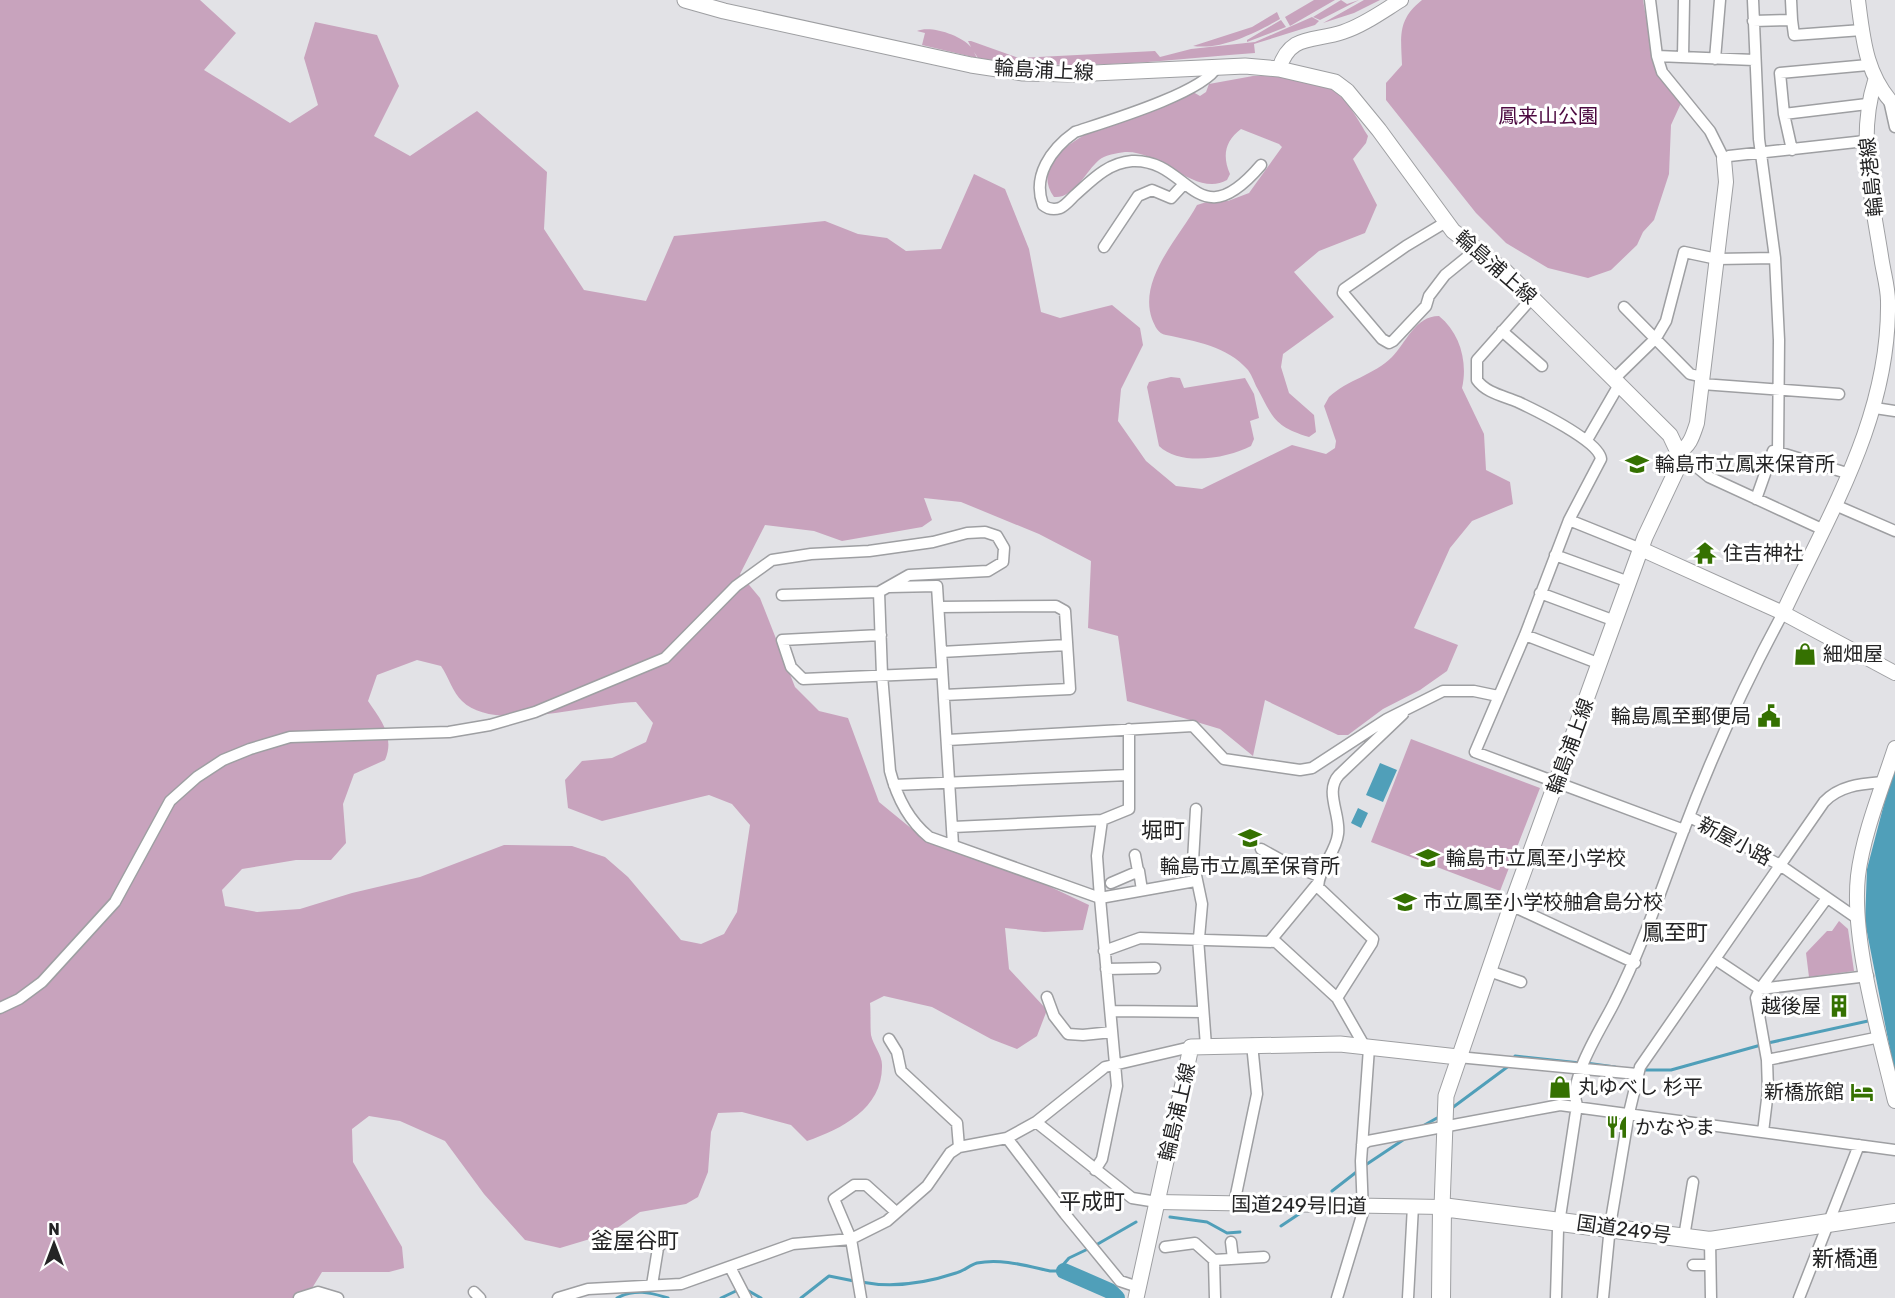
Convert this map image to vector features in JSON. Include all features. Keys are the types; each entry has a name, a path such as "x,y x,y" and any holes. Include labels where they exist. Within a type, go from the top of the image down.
{"highway":[{"name":"国道249号","path":"1442,1207 1710,1240 1895,1213"},
{"path":"1441,1298 1442,1207"}],"main road":[{"name":"輪島浦上線","path":"685,0 735,14 1000,70 1072,74 1245,66 1279,69 1327,79 1347,91 1446,222 1506,272 1670,435 1678,452 1677,469 1641,549 1510,909 1446,1096 1442,1207"},
{"name":"輪島浦上線","path":"1137,1295 1156,1202 1198,1047 1252,1044 1367,1047 1458,1057"}],"street":[{"path":"1279,69 1287,50 1297,43 1343,32 1401,0"},
{"path":"1650,0 1657,56 1662,72 1710,131 1724,159 1726,182 1702,381 1693,435 1685,449 1678,452 1709,477 1824,530"},
{"path":"1683,57 1684,0"},
{"path":"1715,59 1720,0"},
{"path":"1753,0 1754,60 1761,154 1775,258 1779,390 1778,452"},
{"path":"1791,0 1794,35 1862,30"},
{"path":"1858,0 1869,64 1875,81 1892,103 1895,127"},
{"path":"1753,21 1792,20"},
{"path":"1657,56 1754,60"},
{"path":"1792,150 1784,114 1780,72 1869,64"},
{"path":"1217,67 1214,74 1191,89 1075,132 1052,154 1038,181 1038,190 1045,207 1061,208 1099,173 1131,161 1154,164 1183,185 1203,195 1224,196 1244,184 1261,165"},
{"name":"輪島港線","path":"1783,613 1850,474 1875,408 1887,347 1888,299 1865,141 1868,104 1875,81"},
{"path":"1784,114 1868,104"},
{"path":"1724,159 1729,156 1865,141"},
{"path":"1104,247 1138,196 1152,190 1171,198 1183,185"},
{"path":"1446,222 1344,289 1343,293 1382,339 1389,343 1393,341 1426,306 1429,296 1445,275 1477,249"},
{"path":"1587,441 1617,380 1656,338 1668,317 1684,252 1717,259 1775,258"},
{"path":"1532,298 1475,365 1476,378 1480,386 1519,403 1587,441 1600,452 1601,459 1569,520 1525,635 1475,752 1684,830"},
{"path":"1624,307 1690,374 1702,381 1839,394"},
{"path":"1502,332 1542,366"},
{"path":"1875,408 1895,411"},
{"path":"1756,499 1773,451 1850,474"},
{"path":"1835,506 1895,531"},
{"path":"1569,520 1641,549 1783,613 1895,673"},
{"path":"0,1008 19,999 42,982 107,911 115,902 170,801 197,777 223,760 290,737 449,732 535,712 665,658 736,586 772,560 811,554 869,551 933,542 978,532 997,537 1004,548 1003,562 988,571 909,575 884,589"},
{"path":"1555,555 1629,582"},
{"path":"782,595 938,586 953,845"},
{"path":"884,589 881,635 882,675 894,785 914,825 929,837 1100,898 1195,881"},
{"path":"1540,593 1616,621"},
{"path":"939,608 1056,606 1065,611 1070,689 944,695"},
{"path":"1556,1298 1558,1230 1562,1220 1577,1105 1574,1098 1583,1065 1635,963 1684,830 1737,706 1783,613"},
{"path":"881,635 782,640 791,667 803,679 942,673"},
{"path":"1525,635 1600,664"},
{"path":"941,652 1067,645"},
{"path":"948,740 1193,726 1224,759 1300,770 1312,768 1387,718 1443,691 1474,692 1498,696"},
{"path":"1271,940 1318,879 1338,836 1332,790 1335,780 1402,716 1404,710"},
{"path":"952,827 1102,820 1129,809 1129,729"},
{"path":"1895,748 1863,849 1858,877 1858,919 1880,1037 1895,1101"},
{"path":"894,785 1129,775"},
{"path":"1603,1298 1610,1226 1629,1113 1639,1071 1714,959 1831,795 1854,785 1884,782"},
{"path":"558,1298 588,1289 681,1284 793,1245 851,1239 886,1221 927,1186 951,1153 959,1147 1007,1138 1036,1122 1105,1067 1198,1047 1203,1012 1199,938 1202,904 1195,881 1193,854 1196,809"},
{"name":"新屋小路","path":"1690,817 1780,865 1858,919"},
{"path":"1095,1170 1102,1159 1117,1086 1117,1065 1104,951 1097,856 1102,820"},
{"path":"1261,849 1318,879"},
{"path":"1135,855 1142,890"},
{"path":"1111,884 1138,871"},
{"path":"1318,879 1318,887 1373,939 1337,998"},
{"path":"1763,1132 1767,1060 1756,998 1760,989 1827,898"},
{"path":"1510,909 1519,909 1635,963"},
{"path":"1104,951 1140,938 1271,940 1337,998 1367,1047 1360,1176 1362,1218 1337,1298"},
{"path":"1714,959 1760,989 1868,976"},
{"path":"1106,969 1155,968"},
{"path":"1490,971 1521,981"},
{"path":"1047,997 1054,1016 1068,1034 1112,1032"},
{"path":"1111,1011 1203,1012"},
{"path":"1767,1060 1880,1037"},
{"path":"889,1039 897,1052 901,1071 957,1122 959,1147"},
{"path":"1234,1204 1257,1094 1252,1044"},
{"path":"1458,1057 1511,1063 1583,1065 1639,1071"},
{"path":"1362,1145 1368,1141 1560,1105 1577,1105 1895,1150"},
{"path":"1036,1122 1132,1198 1156,1202"},
{"path":"1007,1138 1093,1249 1120,1281 1137,1295"},
{"path":"1799,1298 1859,1145"},
{"path":"1684,1237 1693,1182"},
{"path":"861,1298 851,1239 834,1199 854,1185 866,1185 876,1191 896,1212"},
{"name":"国道249号旧道","path":"1156,1202 1442,1207"},
{"path":"1408,1298 1413,1206"},
{"path":"652,1285 657,1248 667,1237"},
{"path":"1710,1240 1711,1298"},
{"path":"1231,1242 1233,1259"},
{"path":"1165,1247 1195,1243 1214,1260 1264,1257"},
{"path":"1214,1260 1215,1298"},
{"path":"1693,1265 1710,1265"},
{"path":"730,1266 742,1293"},
{"path":"299,1298 318,1292 338,1298"}],"green space":[{"path":"0,0 200,0 236,33 204,70 290,123 318,105 304,58 315,22 377,35 399,86 374,136 410,156 477,111 547,172 544,229 584,290 646,301 674,236 825,221 858,234 887,238 906,251 941,249 974,174 1005,189 1029,249 1041,312 1060,318 1112,305 1140,328 1143,345 1121,389 1118,421 1146,461 1176,486 1202,489 1292,445 1326,454 1335,448 1336,441 1324,406 1329,397 1385,363 1417,325 1424,320 1439,316 1452,331 1463,358 1462,388 1484,434 1486,470 1510,482 1513,504 1472,521 1450,548 1414,628 1458,645 1447,671 1420,690 1383,709 1348,735 1338,735 1265,700 1253,756 1220,729 1127,701 1118,636 1088,628 1091,561 1039,534 961,502 924,498 932,520 922,527 842,541 814,531 765,525 740,574 760,598 795,687 819,711 848,718 879,802 923,838 1012,869 1089,905 1083,930 1044,932 1005,928 1009,969 1047,1010 1037,1036 1017,1049 991,1039 932,1007 884,996 870,1003 871,1035 882,1061 880,1080 876,1093 858,1115 834,1130 807,1141 791,1125 742,1112 718,1113 711,1132 708,1172 698,1197 686,1204 640,1212 610,1233 560,1248 525,1240 484,1194 445,1141 400,1121 369,1116 352,1129 353,1162 402,1247 404,1268 389,1272 322,1272 306,1298 0,1298","holes":["417,660 441,666 462,701 477,711 497,715 545,714 636,702 653,723 646,742 612,758 582,761 565,780 568,808 602,821 709,795 732,804 750,825 737,912 724,934 701,944 681,940 628,877 605,857 572,846 504,845 420,877 352,893 300,909 257,912 225,906 222,890 242,869 296,860 331,860 346,843 343,804 354,774 385,760 388,752 385,729 368,701 377,675"]},
{"path":"1314,0 1335,0 1290,26 1285,17"},
{"path":"1341,0 1347,4 1359,0 1320,20 1313,17"},
{"path":"1364,0 1380,0 1354,13 1323,23"},
{"name":"鳳来山公園","path":"1422,0 1643,0 1650,40 1682,101 1671,125 1669,174 1654,220 1643,232 1637,245 1611,270 1588,278 1548,268 1506,243 1476,213 1386,100 1386,83 1402,65 1401,37 1404,22"},
{"path":"1277,12 1280,19 1249,35 1227,43 1204,47 1193,46 1252,27"},
{"path":"1312,17 1319,21 1315,25 1254,44 1255,53 1116,64 1047,65 978,58 974,52 977,58 922,45 925,33 917,31 930,29 945,32 971,47 968,41 1019,58 1155,51 1160,57 1191,49 1255,42"},
{"path":"1281,20 1286,27 1247,42 1247,40"},
{"path":"1253,76 1298,78 1329,88 1347,103 1368,136 1366,143 1353,159 1377,205 1365,233 1319,251 1294,272 1334,317 1283,354 1281,367 1289,393 1314,415 1316,432 1309,437 1288,429 1275,419 1248,370 1240,362 1210,346 1161,333 1152,319 1149,304 1155,274 1162,259 1197,205 1216,199 1228,201 1249,193 1282,147 1279,144 1241,129 1231,139 1226,149 1226,161 1230,174 1227,180 1215,184 1191,179 1138,153 1125,152 1099,160 1068,194 1054,197 1047,177 1054,159 1072,143 1096,129 1193,92 1200,96 1206,92 1209,84"},
{"path":"1171,377 1180,378 1184,388 1245,378 1254,394 1259,418 1250,421 1254,439 1251,446 1218,457 1192,458 1168,453 1159,446 1147,387 1149,382"},
{"path":"1411,739 1540,788 1500,891 1371,842"},
{"path":"1839,921 1848,929 1854,971 1809,977 1806,953 1827,931 1832,931"}],"water":[{"path":"1895,762 1895,1075 1865,922 1867,869"},
{"path":"1380,763 1397,770 1383,802 1366,795"},
{"path":"1358,808 1368,813 1361,828 1351,823"}],"waterway":[{"path":"1768,1043 1868,1021"},
{"path":"1643,1070 1671,1070 1761,1045"},
{"path":"1513,1059 1515,1056 1580,1063"},
{"path":"1586,1063 1615,1067"},
{"path":"1452,1108 1510,1065"},
{"path":"1421,1127 1437,1118"},
{"path":"1364,1166 1406,1138"},
{"path":"1332,1191 1359,1170"},
{"path":"1281,1226 1302,1212"},
{"path":"1170,1217 1207,1222 1227,1233 1240,1232"},
{"path":"1096,1245 1136,1222"},
{"path":"861,1282 885,1285 921,1282 986,1262 1005,1262 1050,1271 1064,1271 1062,1266 1069,1258 1090,1248"},
{"path":"1064,1271 1110,1291 1117,1298"},
{"path":"801,1298 829,1276 854,1281"},
{"path":"721,1298 738,1290"},
{"path":"747,1290 761,1298"},
{"path":"617,1298 630,1293 642,1292 668,1298"}],"place":[{"name":"輪島市立鳳来保育所","path":"1637,464"},
{"name":"住吉神社","path":"1705,553"},
{"name":"細畑屋","path":"1805,654"},
{"name":"輪島鳳至郵便局","path":"1769,716"},
{"name":"輪島市立鳳至保育所","path":"1250,838"},
{"name":"輪島市立鳳至小学校","path":"1428,858"},
{"name":"市立鳳至小学校舳倉島分校","path":"1405,902"},
{"name":"越後屋","path":"1839,1006"},
{"name":"丸ゆべし 杉平","path":"1560,1087"},
{"name":"新橋旅館","path":"1862,1092"},
{"name":"かなやま","path":"1617,1127"}],"district":[{"name":"堀町","path":"1163,830"},
{"name":"鳳至町","path":"1675,932"},
{"name":"平成町","path":"1092,1201"},
{"name":"釜屋谷町","path":"635,1240"},
{"name":"新橋通","path":"1845,1258"}]}
